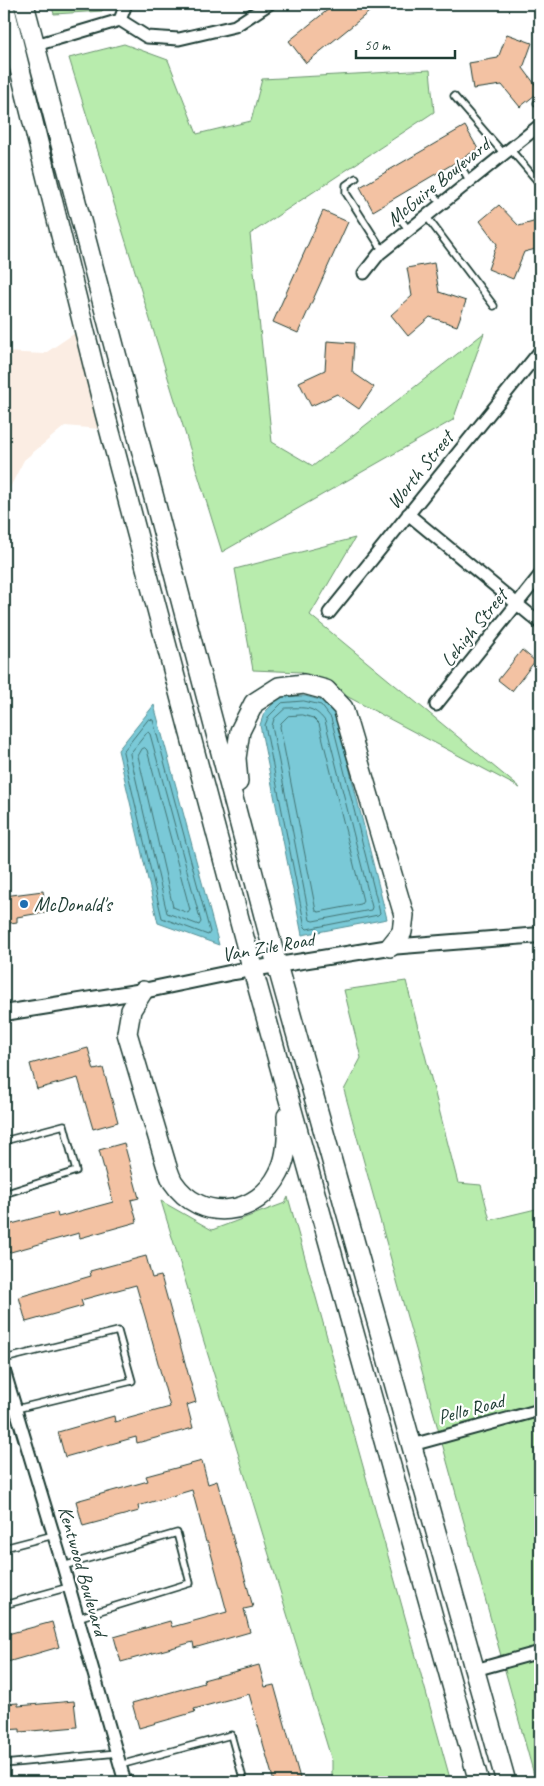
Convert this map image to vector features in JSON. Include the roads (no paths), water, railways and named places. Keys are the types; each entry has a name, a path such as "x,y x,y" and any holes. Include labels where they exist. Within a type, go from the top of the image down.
{"highway":[{"path":"24,4 277,965 506,1782"},
{"path":"4,5 105,413 253,969 479,1782"},
{"path":"241,826 236,758 240,731 254,703 279,687 304,684 326,690 343,708 404,916 402,932 390,947"},
{"path":"142,991 131,1010 127,1033 166,1164 173,1181 186,1196 200,1205 218,1210 236,1209 250,1205 268,1188 280,1172 288,1136 286,1090"}],"street":[{"path":"120,20 126,4"},
{"path":"36,45 120,20 147,37 179,39 234,26 255,8 269,4"},
{"name":"McGuire Boulevard","path":"364,273 384,250 540,125"},
{"name":"Worth Street","path":"329,613 540,351"},
{"path":"408,514 540,624"},
{"name":"Lehigh Street","path":"436,705 540,575"},
{"name":"Van Zile Road","path":"4,1013 142,991 253,969 390,947 540,935"},
{"name":"Kentwood Boulevard","path":"4,1370 125,1782"},
{"name":"Pello Road","path":"412,1445 540,1410"},
{"path":"475,1670 540,1652"}],"lane":[{"path":"454,96 540,184"},
{"path":"462,168 470,182"},
{"path":"356,178 346,185 346,193 384,250"},
{"path":"432,193 442,204"},
{"path":"396,214 409,230"},
{"path":"426,216 494,306"},
{"path":"4,1141 64,1125 76,1171 4,1194"},
{"path":"4,1359 118,1331 132,1381 16,1409"},
{"path":"63,1566 177,1533 190,1583 77,1618"},
{"path":"4,1548 54,1535"},
{"path":"4,1605 68,1587"},
{"path":"120,1766 230,1734 244,1782"},
{"path":"4,1764 116,1753"}],"water":[{"path":"305,696 324,701 336,715 387,919 302,935 260,725 264,713 280,697"},
{"path":"154,705 219,945 158,923 118,750"}],"place":[{"name":"McDonald's","path":"24,904"}]}
